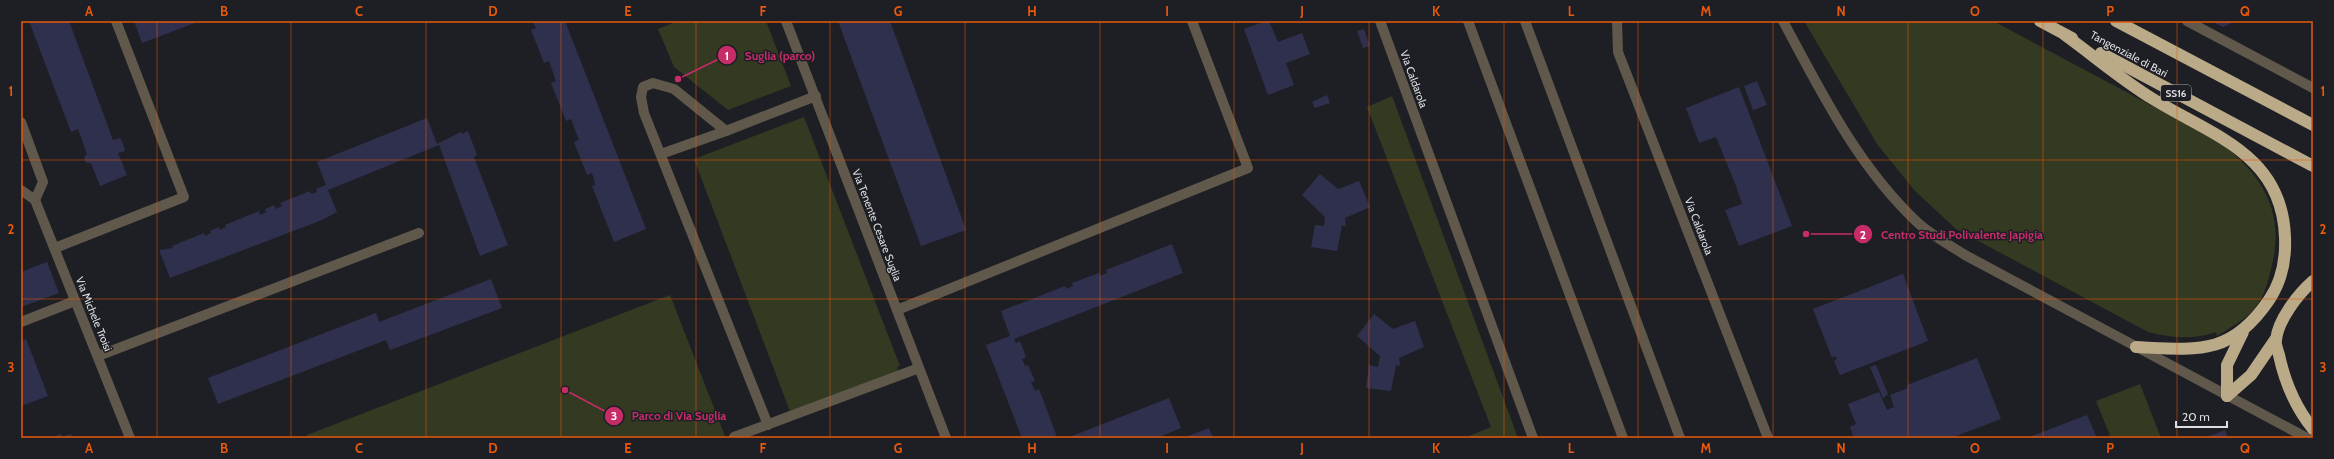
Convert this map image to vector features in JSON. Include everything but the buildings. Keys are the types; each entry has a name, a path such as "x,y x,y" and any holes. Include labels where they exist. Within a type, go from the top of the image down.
{"highway":[{"name":"Tangenziale di Bari","path":"2040,21 2313,166"},
{"name":"Tangenziale di Bari","path":"2116,21 2313,125"},
{"path":"2065,34 2152,99 2240,150 2261,169 2277,196 2284,219 2285,254 2278,287 2257,318 2243,332 2221,344 2186,349 2136,347"},
{"path":"2228,396 2252,375 2275,340 2285,314 2303,289 2313,282"},
{"path":"2228,396 2227,365 2243,332"},
{"path":"2275,340 2282,372 2302,416 2313,430"}],"street":[{"path":"55,248 184,197 116,21"},
{"name":"Via Tenente Cesare Suglia","path":"786,21 946,438"},
{"path":"897,310 1248,168 1192,21"},
{"name":"Via Caldarola","path":"1380,21 1533,438"},
{"path":"1468,21 1623,438"},
{"path":"1525,21 1680,438"},
{"name":"Via Caldarola","path":"1617,21 1618,52 1768,438"},
{"path":"1783,21 1835,118 1890,196 1919,224 1965,256 2307,438"},
{"path":"2187,21 2313,88"},
{"path":"726,131 674,89 653,83 643,87 641,97 644,113 768,426"},
{"path":"661,154 726,131 816,96"},
{"path":"21,122 43,182 35,200 21,190"},
{"name":"Via Michele Troisi","path":"35,200 130,438"},
{"path":"98,356 418,233"},
{"path":"21,322 75,301"},
{"path":"734,437 768,426 919,368"}],"green space":[{"path":"678,21 766,21 791,86 728,110 674,67 658,29"},
{"path":"1804,21 1993,21 2218,141 2247,167 2258,181 2267,196 2273,212 2275,249 2267,283 2260,300 2250,314 2217,336 2216,332 2199,336 2174,337 2148,332 1956,229 1915,191 1877,144"},
{"path":"1392,96 1518,438 1464,438 1491,427 1367,107"},
{"path":"804,117 900,366 897,367 899,373 791,414 694,159"},
{"path":"670,295 725,436 719,438 308,438 307,435"},
{"path":"2140,384 2161,438 2111,438 2096,401"}],"place":[{"name":"Suglia (parco)","path":"678,79"},
{"name":"Centro Studi Polivalente Japigia","path":"1806,234"},
{"name":"Parco di Via Suglia","path":"565,390"}]}
